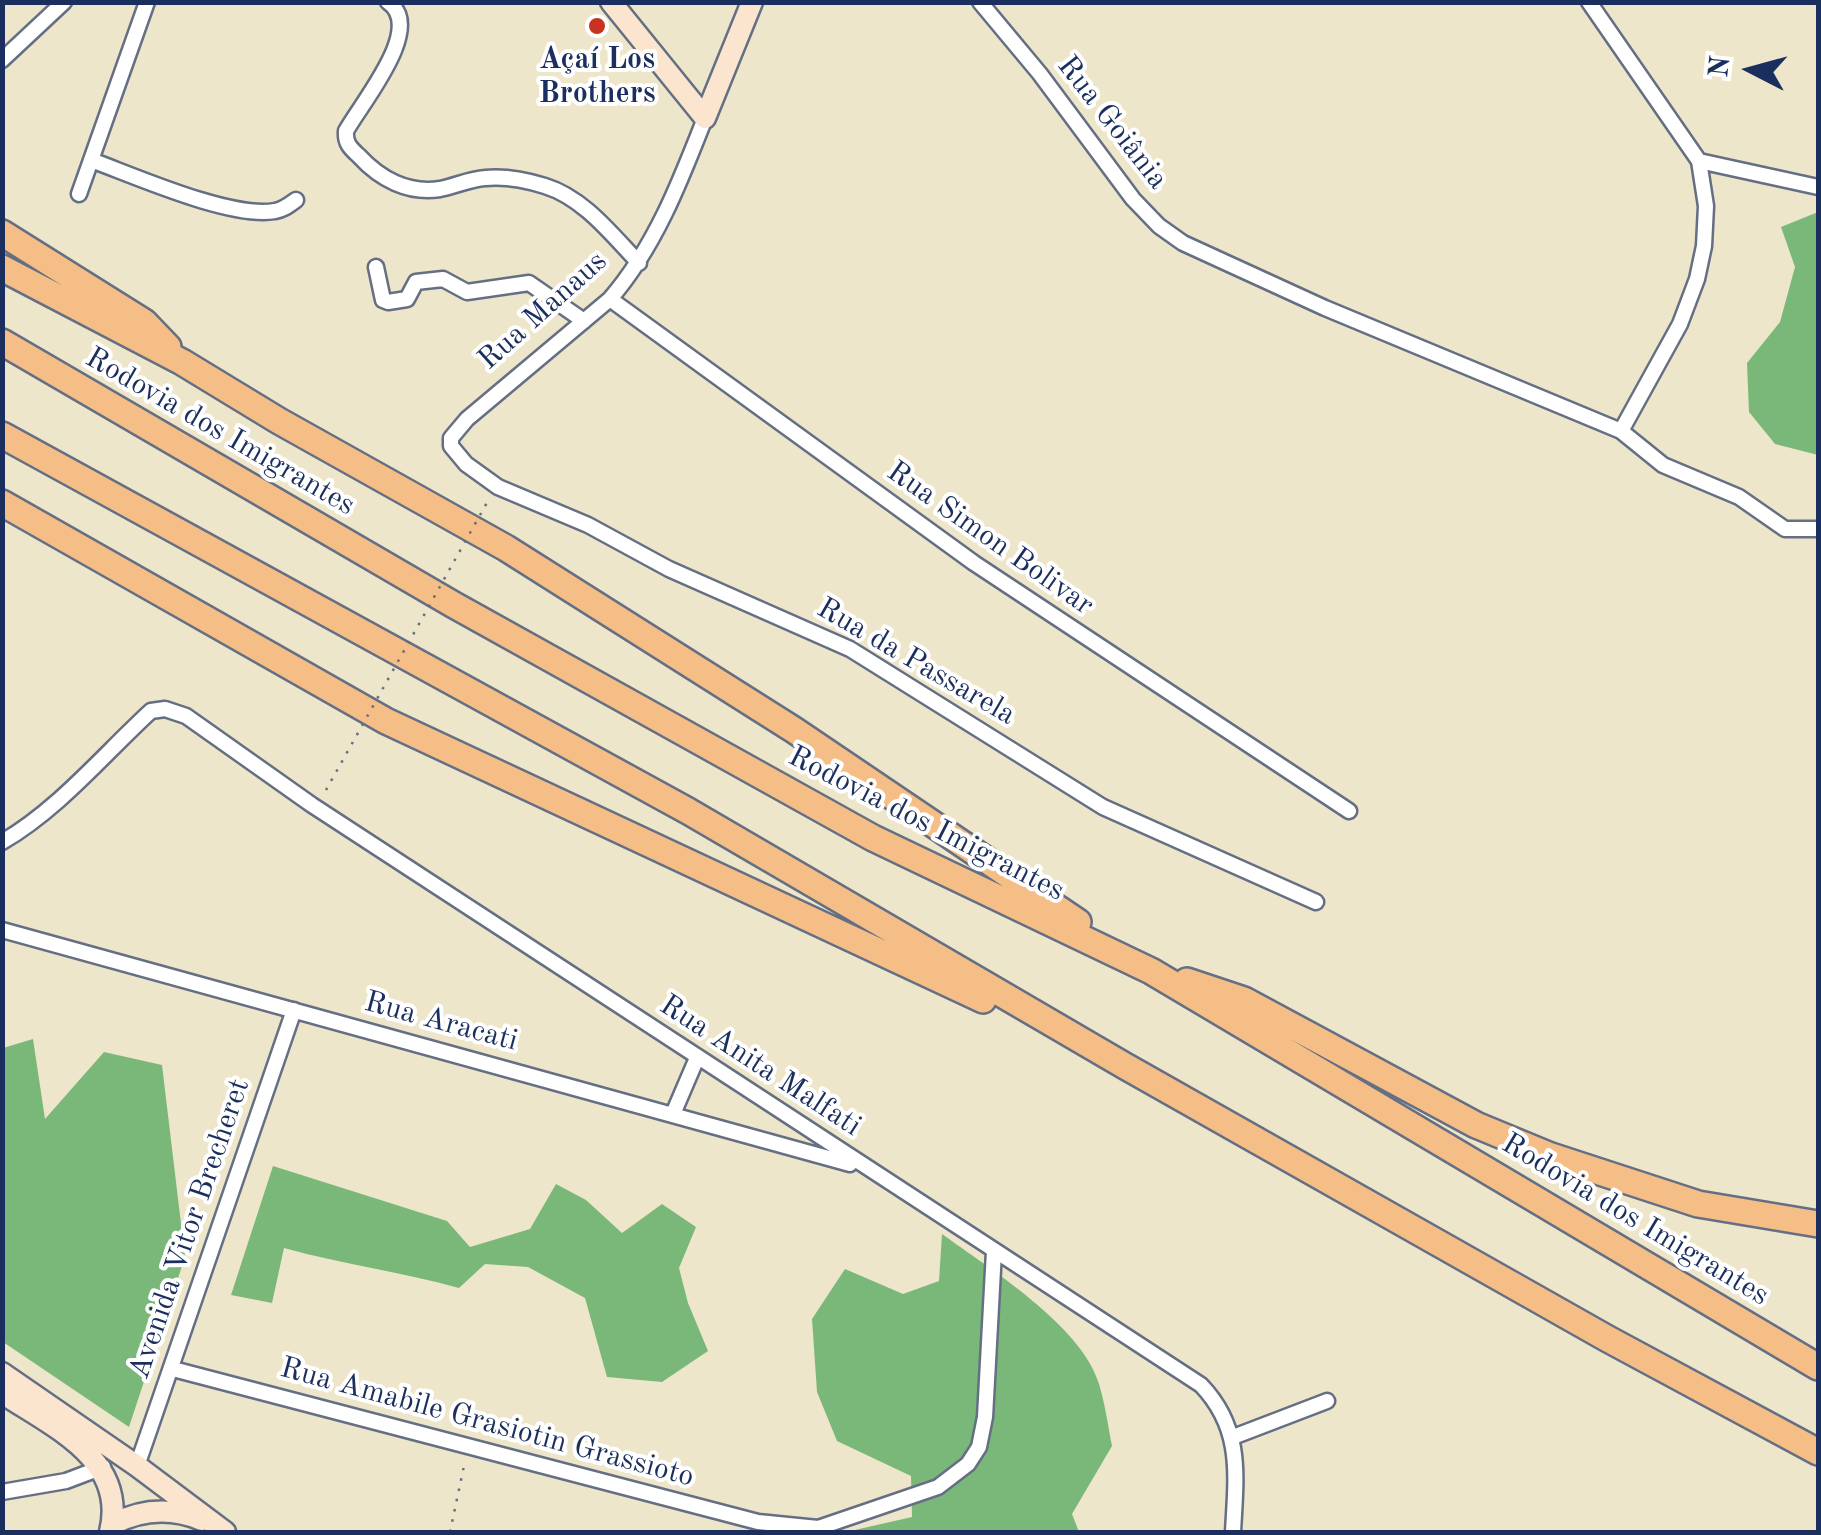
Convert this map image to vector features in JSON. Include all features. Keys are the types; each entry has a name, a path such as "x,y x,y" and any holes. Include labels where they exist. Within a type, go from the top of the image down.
{"highway":[{"path":"2,234 144,322 182,362"},
{"path":"2,268 182,362 278,421 506,548 794,730 1150,971 1244,1000 1476,1125 1551,1156 1698,1204 1818,1224"},
{"name":"Rodovia dos Imigrantes","path":"2,342 454,606 873,838 1150,971 1818,1367"},
{"path":"2,434 688,811 1125,1066 1608,1339 1818,1452"},
{"path":"2,503 386,721 1125,1066"}],"main road":[{"path":"611,2 706,118"},
{"name":"Rua Manaus","path":"706,118 752,2"},
{"path":"2,1373 224,1532"},
{"path":"2,1393 84,1448 102,1467 112,1495 112,1528 142,1512 172,1511 199,1518 224,1532"}],"street":[{"path":"2,60 64,2"},
{"path":"79,194 148,2"},
{"path":"388,2 403,23 400,40 346,130 346,143 384,178 416,188 442,188 483,178 519,179 550,188 579,204 638,264"},
{"name":"Rua Goiânia","path":"980,2 1040,74 1132,199 1159,226 1184,243 1324,308 1621,431"},
{"path":"1589,2 1700,161 1706,206 1697,278 1680,324 1621,431 1662,465 1739,497 1784,529 1818,529"},
{"name":"Rua Manaus","path":"454,432 610,300 638,264 682,179 706,118"},
{"path":"91,160 191,196 247,211 281,210 296,200"},
{"path":"1700,161 1818,187"},
{"path":"376,268 383,300 388,302 407,300 416,282 426,280 444,279 467,292 529,283 584,320"},
{"name":"Rua Simon Bolivar","path":"610,300 974,563 1348,811"},
{"name":"Rua da Passarela","path":"454,432 450,442 455,452 479,476 498,487 588,526 670,569 850,648 1103,806 1316,902"},
{"name":"Rua Anita Malfati","path":"2,842 31,822 158,708 186,716 312,805 1201,1385 1218,1404 1232,1437 1234,1532"},
{"name":"Rua Aracati","path":"2,930 865,1168"},
{"name":"Avenida Vitor Brecheret","path":"137,1466 294,1010"},
{"path":"672,1114 698,1058"},
{"path":"816,1530 938,1487 968,1464 978,1447 988,1386 994,1251"},
{"name":"Rua Amabile Grasiotin Grassioto","path":"173,1368 760,1527 787,1525 816,1530"},
{"path":"1232,1437 1327,1401"},
{"path":"2,1492 66,1481 102,1467"}],"path":[{"path":"326,790 490,499"},
{"path":"450,1532 468,1446"}],"green space":[{"path":"1818,212 1818,455 1775,444 1749,412 1747,363 1780,322 1795,267 1781,227"},
{"path":"33,1039 45,1119 104,1052 162,1065 185,1257 129,1427 3,1342 3,1048"},
{"path":"273,1166 447,1221 470,1247 530,1229 556,1184 586,1200 622,1233 662,1204 696,1227 679,1268 688,1303 708,1351 662,1382 607,1377 585,1298 528,1267 485,1264 459,1288 284,1248 272,1303 231,1295"},
{"path":"942,1234 1055,1320 1089,1362 1099,1384 1112,1446 1072,1514 1079,1532 846,1532 912,1517 911,1476 837,1441 817,1392 812,1319 845,1269 903,1294 939,1281"}],"place":[{"name":"Açaí Los Brothers","path":"597,26"}]}
